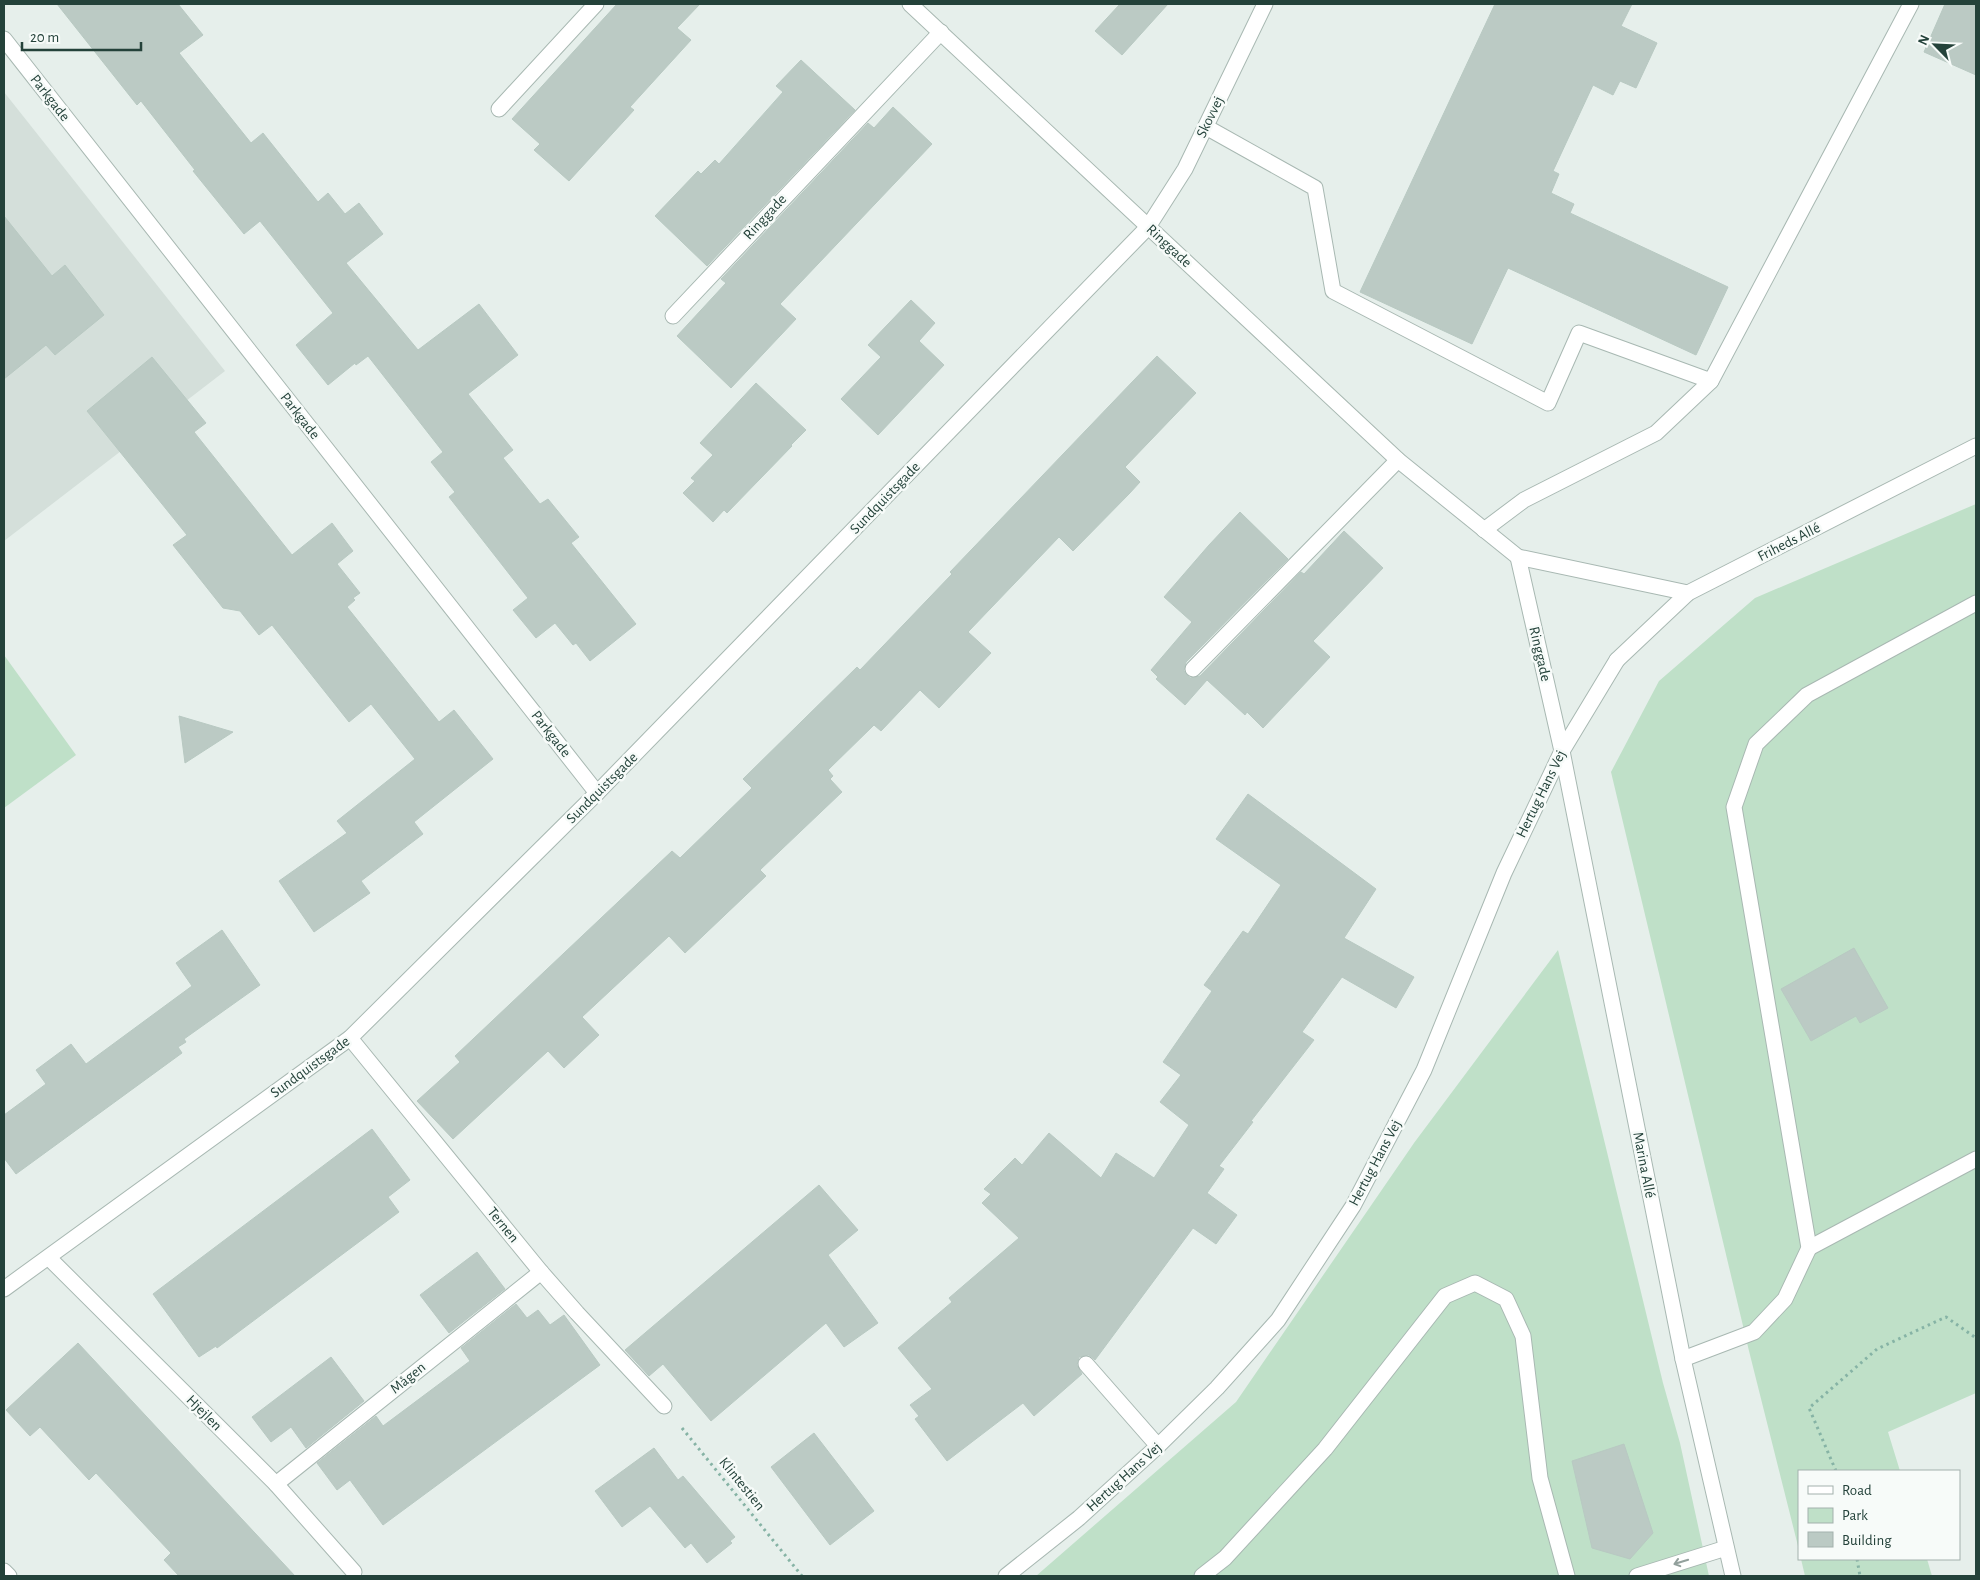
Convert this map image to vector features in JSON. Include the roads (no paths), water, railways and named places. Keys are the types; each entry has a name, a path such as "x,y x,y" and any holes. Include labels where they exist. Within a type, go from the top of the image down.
{"street":[{"path":"498,109 596,4"},
{"name":"Ringgade","path":"910,4 1398,460 1518,557 1688,593"},
{"name":"Skovvej","path":"1148,227 1186,169 1265,4"},
{"path":"1484,530 1524,500 1656,434 1712,381 1911,4"},
{"name":"Ringgade","path":"673,316 940,32"},
{"name":"Parkgade","path":"4,39 597,792"},
{"path":"1206,127 1315,188 1333,291 1548,404 1579,333 1712,381"},
{"name":"Sundquistsgade","path":"4,1289 350,1038 597,792 1148,227"},
{"name":"Friheds Allé","path":"1617,660 1688,593 1976,446"},
{"path":"1192,669 1398,460"},
{"name":"Ringgade","path":"1518,557 1562,752"},
{"path":"1683,1358 1754,1332 1786,1299 1809,1248 1734,807 1756,744 1807,695 1976,603"},
{"name":"Hertug Hans Vej","path":"1006,1576 1079,1518 1158,1446 1217,1388 1278,1320 1354,1206 1424,1070 1504,873 1562,752 1617,660"},
{"name":"Marina Allé","path":"1562,752 1683,1358 1733,1576"},
{"name":"Ternen","path":"350,1038 541,1272 664,1406"},
{"path":"1809,1248 1976,1159"},
{"name":"Hjejlen","path":"49,1258 276,1484 354,1572"},
{"name":"Mågen","path":"276,1484 541,1272"},
{"path":"1202,1576 1225,1558 1325,1449 1445,1296 1475,1283 1506,1299 1523,1336 1540,1478 1566,1576"},
{"path":"1086,1364 1158,1446"},
{"path":"1637,1576 1726,1548"},
{"path":"4,1571 9,1576"}]}
